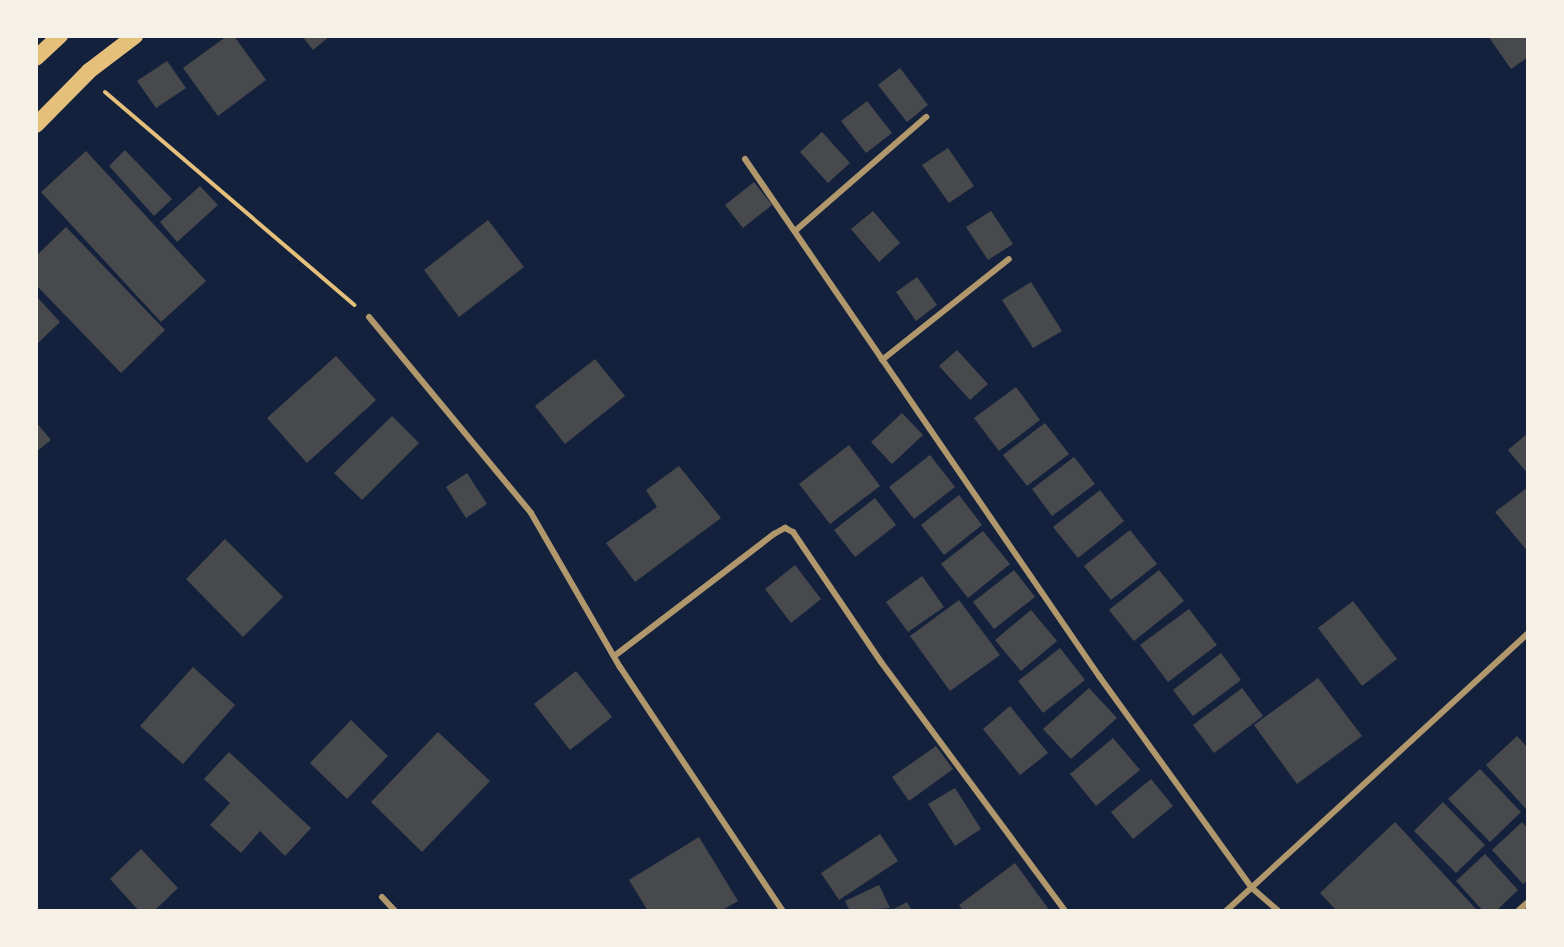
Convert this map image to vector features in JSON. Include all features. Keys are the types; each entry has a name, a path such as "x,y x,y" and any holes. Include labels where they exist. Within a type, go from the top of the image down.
{"highway":[{"path":"36,58 60,36"},
{"path":"36,125 89,71 135,36"}],"street":[{"path":"795,231 926,117"},
{"path":"745,159 882,360 1252,888 1278,911"},
{"path":"882,360 1009,259"},
{"path":"369,317 531,513 617,654 783,911"},
{"path":"617,654 774,534 785,528 792,532 881,662 1065,911"},
{"path":"1226,911 1528,633"},
{"path":"382,897 395,911"},
{"path":"1518,911 1528,902"}],"path":[{"path":"89,71 117,107 369,317"}],"building":[{"path":"227,36 234,36 266,80 218,116 183,68"},
{"path":"302,36 330,36 313,50"},
{"path":"1488,36 1528,36 1528,57 1511,69"},
{"path":"167,61 186,88 156,108 137,81"},
{"path":"900,68 928,105 907,122 878,85"},
{"path":"867,101 892,133 866,153 841,121"},
{"path":"822,132 850,163 828,183 800,152"},
{"path":"948,148 974,186 949,203 922,165"},
{"path":"125,150 172,199 154,216 109,166"},
{"path":"86,151 206,281 161,322 41,192"},
{"path":"754,182 772,205 743,228 725,205"},
{"path":"200,186 218,205 177,242 160,222"},
{"path":"873,211 900,243 879,262 851,229"},
{"path":"991,211 1013,244 988,260 966,227"},
{"path":"488,220 524,267 459,317 424,270"},
{"path":"66,227 165,330 121,373 36,285 36,256"},
{"path":"917,277 937,305 916,321 896,292"},
{"path":"1031,282 1062,331 1033,348 1002,300"},
{"path":"36,296 60,322 36,345"},
{"path":"957,350 988,384 970,400 939,366"},
{"path":"336,356 376,400 307,463 267,418"},
{"path":"595,359 625,396 565,444 535,406"},
{"path":"1016,387 1040,420 999,451 974,418"},
{"path":"902,413 923,435 892,464 871,442"},
{"path":"392,416 419,443 362,500 334,473"},
{"path":"36,422 51,440 36,452"},
{"path":"1045,423 1069,454 1027,486 1003,455"},
{"path":"1528,433 1528,474 1508,450"},
{"path":"849,445 880,486 830,524 799,484"},
{"path":"930,455 955,487 914,519 889,487"},
{"path":"1074,457 1095,484 1052,516 1032,489"},
{"path":"679,466 721,518 635,582 606,543 657,507 646,490"},
{"path":"467,473 487,504 466,518 446,487"},
{"path":"1528,487 1528,552 1495,512"},
{"path":"1100,490 1124,521 1078,558 1053,527"},
{"path":"959,495 982,525 944,555 921,525"},
{"path":"875,498 896,525 855,557 834,530"},
{"path":"1130,530 1157,564 1111,600 1084,566"},
{"path":"983,531 1010,564 968,598 941,564"},
{"path":"225,539 283,597 243,637 186,579"},
{"path":"795,565 821,599 791,623 765,589"},
{"path":"1014,570 1035,597 994,629 973,602"},
{"path":"1159,570 1184,601 1134,641 1109,610"},
{"path":"922,576 944,607 908,632 886,602"},
{"path":"959,600 1000,655 950,691 910,636"},
{"path":"1353,601 1397,659 1362,686 1318,628"},
{"path":"1189,609 1217,645 1168,682 1140,645"},
{"path":"1031,610 1057,641 1021,671 995,640"},
{"path":"1060,648 1085,680 1043,713 1018,681"},
{"path":"1221,653 1241,680 1193,716 1173,690"},
{"path":"193,667 235,705 183,764 140,726"},
{"path":"576,671 612,717 570,750 534,704"},
{"path":"1318,678 1362,736 1297,784 1254,725"},
{"path":"1089,688 1117,718 1071,759 1043,729"},
{"path":"1242,688 1263,716 1214,753 1193,725"},
{"path":"1010,706 1048,753 1020,775 983,729"},
{"path":"351,720 388,756 347,799 310,763"},
{"path":"438,732 490,781 422,852 371,802"},
{"path":"1517,736 1528,748 1526,809 1486,765"},
{"path":"1113,738 1140,770 1096,806 1070,774"},
{"path":"936,746 953,769 909,801 892,777"},
{"path":"229,752 311,828 285,856 260,831 241,853 210,825 230,803 204,779"},
{"path":"1480,769 1521,812 1490,842 1448,799"},
{"path":"1151,779 1173,806 1133,839 1111,812"},
{"path":"955,788 981,829 955,846 928,804"},
{"path":"1443,802 1485,845 1456,873 1414,831"},
{"path":"1395,822 1478,911 1337,911 1320,893"},
{"path":"1522,822 1528,829 1528,880 1523,884 1492,850"},
{"path":"880,834 898,861 839,900 821,873"},
{"path":"699,837 738,901 721,911 648,911 629,880"},
{"path":"141,849 178,888 154,911 139,911 110,879"},
{"path":"1485,854 1518,890 1496,911 1483,911 1456,881"},
{"path":"1015,863 1050,911 963,911 959,905"},
{"path":"879,885 890,908 850,911 845,901"},
{"path":"907,902 912,911 890,911"}]}
